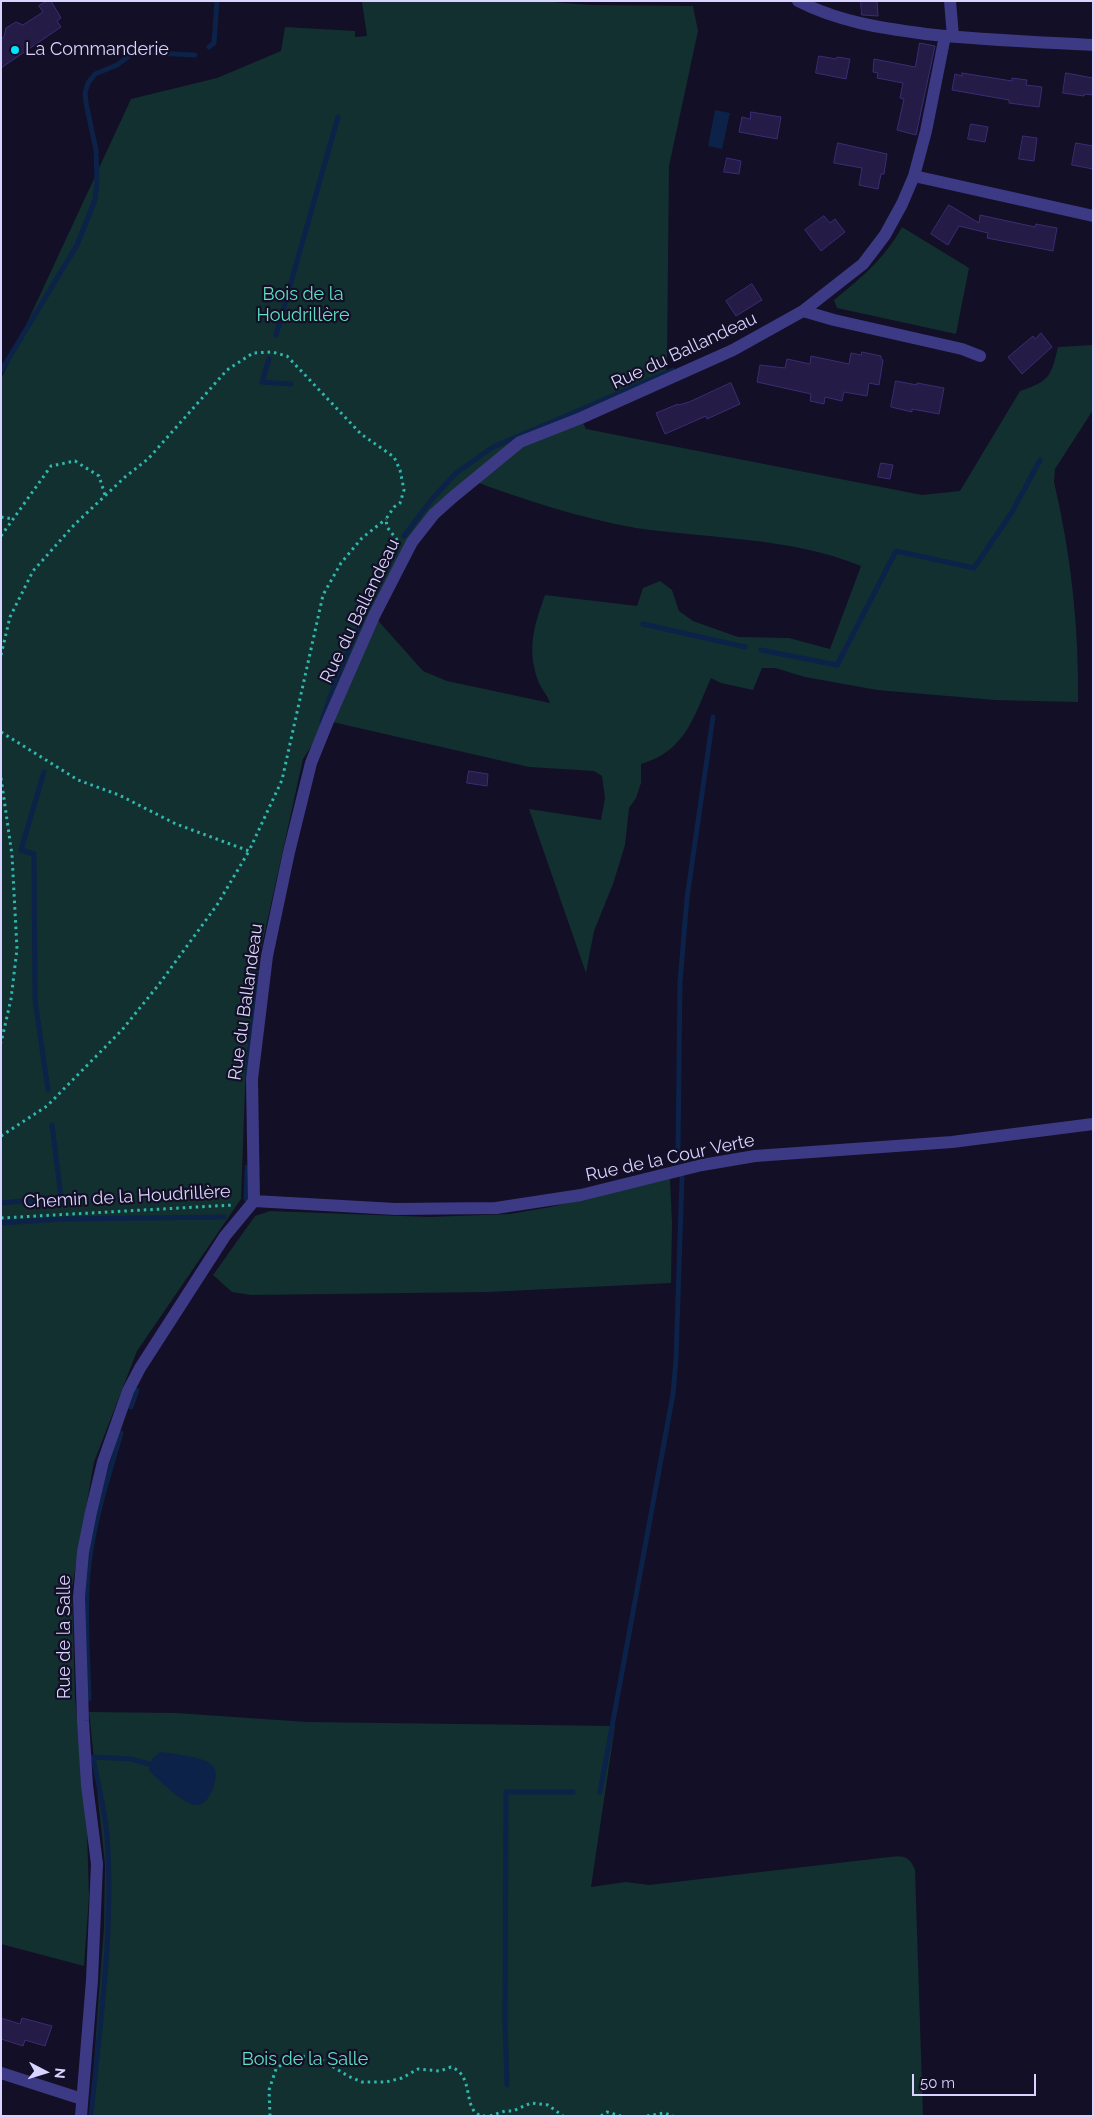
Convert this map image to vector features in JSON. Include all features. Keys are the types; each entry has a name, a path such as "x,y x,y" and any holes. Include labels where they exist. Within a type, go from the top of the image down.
{"street":[{"path":"798,1 832,17 861,25 949,36 1093,45"},
{"name":"Rue du Ballandeau","path":"254,1202 252,1079 267,956 289,852 311,762 374,616 408,549 434,514 520,442 581,418 712,361 773,329 850,275 875,250 902,204 914,176 949,36 950,1"},
{"path":"914,176 1093,216"},
{"path":"802,310 834,320 962,349 980,356"},
{"name":"Rue de la Cour Verte","path":"254,1202 432,1210 496,1208 580,1195 702,1165 755,1156 952,1142 1093,1124"},
{"name":"Rue de la Salle","path":"80,2116 92,1980 97,1864 87,1785 83,1721 80,1606 83,1552 103,1462 128,1391 140,1368 225,1236 254,1202"},
{"path":"1,2073 82,2099"}],"path":[{"path":"1,655 10,617 34,571 74,525 105,495 148,459 227,370 253,353 272,352 286,356 360,434 394,457 402,475 404,490 400,502 386,519 362,538 342,563 323,595 282,780 249,851 217,905 160,983 122,1030 47,1106 1,1136"},
{"path":"1,536 51,466 74,461 99,476 105,495"},
{"path":"1,517 13,519"},
{"path":"386,519 387,527 393,537 408,549"},
{"path":"1,732 78,780 119,795 176,824 249,851"},
{"path":"1,778 12,855 17,949 11,999 1,1043"},
{"name":"Chemin de la Houdrillère","path":"1,1218 232,1205 254,1202"},
{"path":"270,2116 269,2090 276,2069 285,2062 306,2056 322,2060 362,2082 386,2082 402,2078 418,2069 440,2071 451,2067 459,2070 466,2079 469,2101 474,2111 480,2116 485,2116"},
{"path":"490,2116 505,2111 513,2111 532,2103 548,2105 563,2116"},
{"path":"601,2116 607,2112 621,2116"},
{"path":"647,2116 664,2113 673,2116"}],"green space":[{"name":"Bois de la Houdrillère","path":"540,1 590,5 693,6 698,31 669,166 667,360 665,382 581,419 586,429 922,495 960,491 1020,391 1038,384 1048,376 1058,347 1093,345 1093,410 1055,469 1054,482 1065,536 1073,591 1078,702 995,700 877,690 805,677 775,668 762,668 753,690 721,683 711,678 693,718 678,741 669,750 641,764 641,783 636,798 629,808 625,845 613,884 594,931 586,973 529,809 601,820 605,798 602,776 594,771 529,767 328,721 303,759 260,954 246,1062 241,1199 137,1351 94,1462 72,1588 75,1697 87,1831 89,1896 84,1966 1,1944 1,379 131,99 217,78 281,51 285,27 355,31 355,37 367,36 362,2","holes":["471,480 552,508 615,524 664,532 779,544 834,556 861,566 830,649 789,638 738,637 693,621 679,611 672,590 660,581 643,588 637,606 545,595 535,628 532,649 535,671 550,703 447,681 423,671 374,616 412,542"]},
{"path":"902,227 969,268 956,334 837,308 834,300 880,258"},
{"path":"670,1179 672,1223 671,1283 488,1292 251,1295 232,1292 213,1275 255,1216 270,1211 429,1217 510,1214 550,1207"},
{"name":"Bois de la Salle","path":"89,1712 176,1713 307,1722 615,1726 591,1887 626,1882 649,1885 901,1856 909,1860 915,1870 923,2116 90,2116 104,1926 105,1865"}],"water":[{"path":"715,110 730,113 722,149 708,146"},
{"path":"161,1752 196,1758 213,1766 216,1776 215,1782 206,1801 196,1805 184,1801 149,1771 152,1760"}],"building":[{"name":"La Commanderie","path":"47,1 51,1 61,18 57,21 61,27 1,68 1,39 4,37 6,28 16,22 23,25 43,12 39,6"},
{"path":"861,1 877,1 878,16 862,15"},
{"path":"920,43 935,46 916,135 897,130 904,99 900,98 903,83 877,78 878,73 873,72 874,59 915,67"},
{"path":"819,56 850,59 846,79 816,73"},
{"path":"962,73 1012,81 1012,78 1027,80 1026,85 1042,87 1039,107 1009,103 1009,100 952,90 955,74 962,76"},
{"path":"1066,73 1093,78 1093,95 1085,94 1084,96 1063,93"},
{"path":"751,112 781,117 777,139 739,132 742,117 750,119"},
{"path":"971,124 988,127 985,142 968,139"},
{"path":"1023,136 1037,138 1034,161 1019,159"},
{"path":"838,143 887,154 884,174 881,174 878,189 859,185 862,168 834,163"},
{"path":"1076,143 1093,146 1093,169 1072,165"},
{"path":"727,158 741,161 739,174 724,172"},
{"path":"949,205 979,223 980,215 1035,227 1036,224 1057,228 1053,251 987,238 988,233 959,226 948,245 931,234"},
{"path":"824,216 830,223 835,219 845,232 821,251 805,230"},
{"path":"752,284 762,300 736,316 726,301"},
{"path":"1041,333 1052,347 1022,374 1008,357 1033,336 1035,339"},
{"path":"862,352 881,356 883,360 879,385 869,383 867,396 844,392 842,401 825,397 824,404 810,401 811,394 757,382 760,365 785,368 787,359 810,364 811,356 849,364 851,353 861,355"},
{"path":"896,381 944,388 939,414 912,409 912,412 891,407"},
{"path":"731,383 740,404 707,419 706,416 665,434 656,413 678,404 689,402"},
{"path":"881,463 893,465 890,479 878,477"},
{"path":"469,771 488,774 487,786 467,783"},
{"path":"1,2018 20,2024 22,2018 52,2026 45,2046 25,2040 23,2046 1,2039"}],"waterway":[{"path":"209,47 214,43 217,1"},
{"path":"1,371 77,245 95,200 97,183 96,150 86,103 85,93 88,83 95,74 117,65 137,50 143,49 153,53 195,55"},
{"path":"276,335 338,117"},
{"path":"269,359 262,382 291,384"},
{"path":"404,536 432,499 456,473 493,447 673,370"},
{"path":"761,650 837,665 896,551 974,568 1012,512 1040,460"},
{"path":"322,721 356,633 397,548"},
{"path":"643,624 745,647"},
{"path":"680,1160 678,1153 680,982 687,898 713,717"},
{"path":"44,772 21,850 34,854 35,1000 48,1090"},
{"path":"247,1075 259,972"},
{"path":"1,1203 61,1197 52,1125"},
{"path":"246,1199 247,1167"},
{"path":"600,1792 673,1394 676,1359 682,1178"},
{"path":"1,1223 61,1219 224,1217"},
{"path":"131,1407 137,1390"},
{"path":"89,1699 87,1614 91,1547 98,1514 121,1433"},
{"path":"91,2116 105,1976 109,1906 106,1826 93,1757 131,1759 149,1764"},
{"path":"507,2085 505,2023 506,1792 573,1792"}],"place":[{"name":"La Commanderie","path":"15,50"}]}
